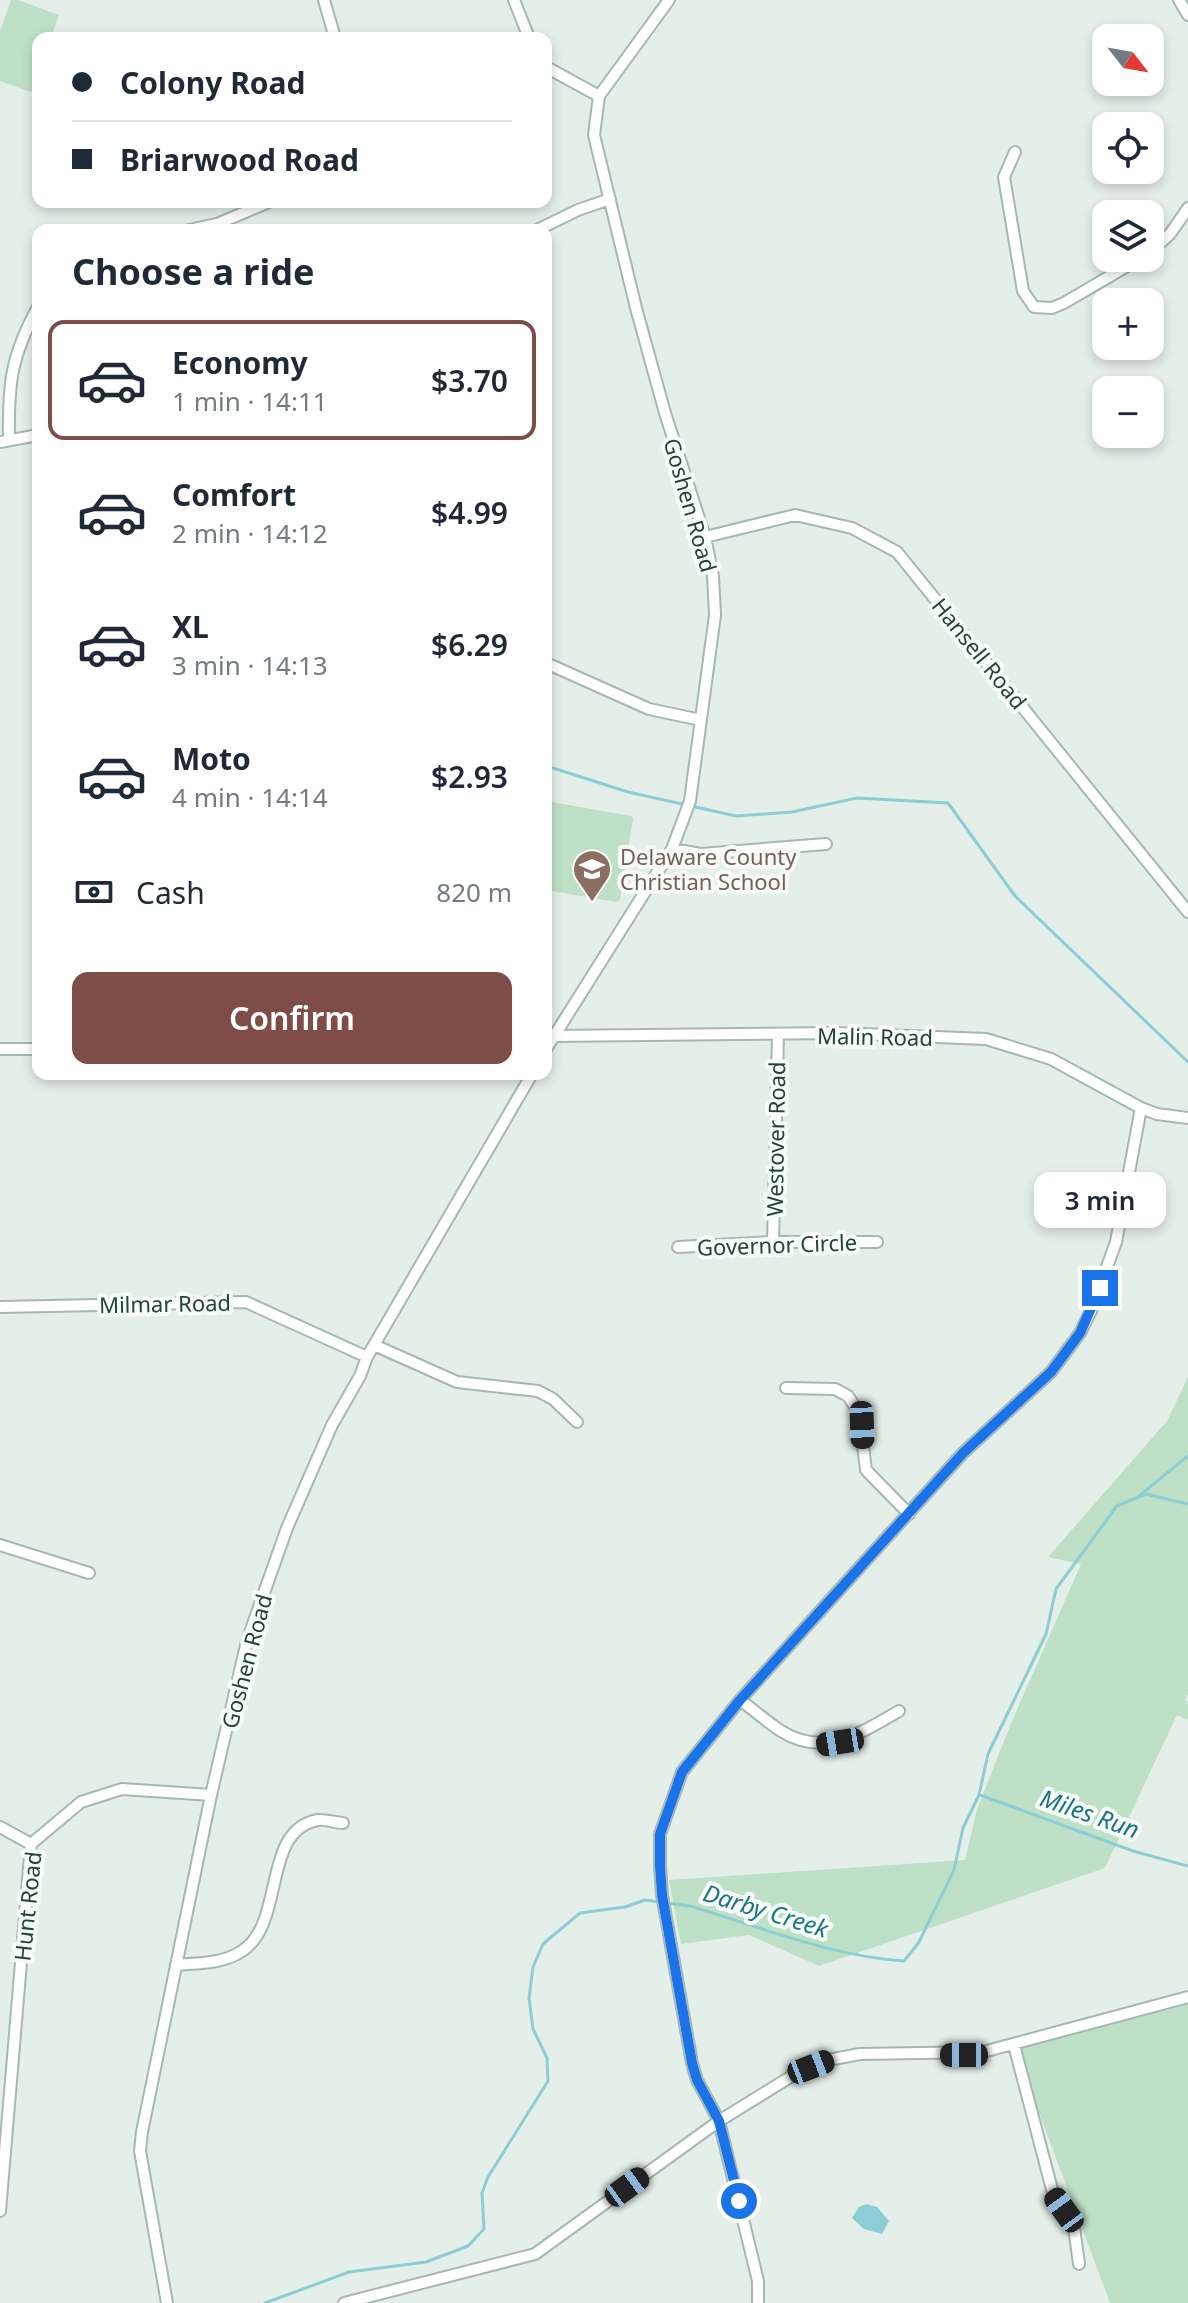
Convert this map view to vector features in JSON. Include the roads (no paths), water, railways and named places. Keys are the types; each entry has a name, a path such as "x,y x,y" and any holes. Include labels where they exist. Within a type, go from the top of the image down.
{"street":[{"path":"324,0 333,32"},
{"path":"514,0 527,32"},
{"name":"Goshen Road","path":"552,1033 672,849 690,804 715,615 713,576 705,537 665,413 594,135 599,96 669,0"},
{"path":"1179,0 1188,15"},
{"path":"552,70 599,96"},
{"path":"1015,152 1004,177 1023,291 1034,307 1052,308 1064,303 1117,272"},
{"path":"549,224 610,199"},
{"path":"217,224 255,208"},
{"path":"1164,239 1188,208"},
{"path":"32,318 12,369 4,441 32,436"},
{"name":"Hansell Road","path":"705,537 795,515 852,528 897,552 1188,912"},
{"path":"552,666 649,709 701,720"},
{"path":"672,849 701,854 826,844"},
{"name":"Malin Road","path":"552,1036 836,1033 986,1039 1051,1059 1141,1108 1157,1114 1188,1118"},
{"name":"Westover Road","path":"773,1242 778,1035"},
{"path":"0,1049 32,1049"},
{"name":"Goshen Road","path":"167,2303 140,2151 146,2107 211,1795 253,1620 287,1528 332,1425 360,1376 367,1357 529,1080"},
{"path":"758,2303 758,2281 719,2121 697,2080 692,2063 666,1919 660,1834 669,1804 682,1772 740,1700 979,1438 1051,1372 1080,1333 1116,1242 1141,1108"},
{"name":"Governor Circle","path":"678,1247 773,1242 877,1242"},
{"name":"Milmar Road","path":"0,1307 246,1302 367,1357"},
{"path":"374,1345 457,1382 538,1391 553,1399 577,1422"},
{"path":"786,1388 835,1389 848,1396 859,1413 866,1470 909,1514"},
{"path":"0,1545 89,1573"},
{"path":"740,1700 800,1741 820,1745 840,1742 899,1711"},
{"name":"Hunt Road","path":"0,2211 31,1844 81,1802 122,1789 211,1795"},
{"path":"176,1965 217,1961 242,1951 262,1931 284,1848 296,1831 319,1820 343,1823"},
{"path":"0,1827 31,1844"},
{"path":"344,2303 535,2254 719,2121 795,2074 828,2060 860,2054 964,2055 1014,2045 1188,1997"},
{"path":"1014,2045 1054,2197 1073,2220 1079,2264"}],"water":[{"path":"867,2204 877,2207 889,2221 882,2234 864,2229 852,2218 859,2207"}],"waterway":[{"path":"553,768 628,792 736,816 792,812 857,798 948,803 1015,896 1188,1062"},
{"path":"1139,1496 1188,1456"},
{"name":"Darby Creek","path":"667,1903 690,1906 823,1947 904,1961 919,1942 954,1870 963,1828 979,1795 988,1754 1046,1634 1056,1589 1117,1506 1146,1494 1188,1504"},
{"name":"Miles Run","path":"980,1795 1133,1851 1188,1866"},
{"name":"Darby Creek","path":"265,2303 349,2272 426,2262 468,2246 484,2229 482,2193 488,2177 548,2081 547,2058 533,2029 529,1998 533,1967 543,1944 580,1913 625,1907 645,1900 659,1902"}],"place":[{"name":"Delaware County Christian School","path":"592,903"}]}
